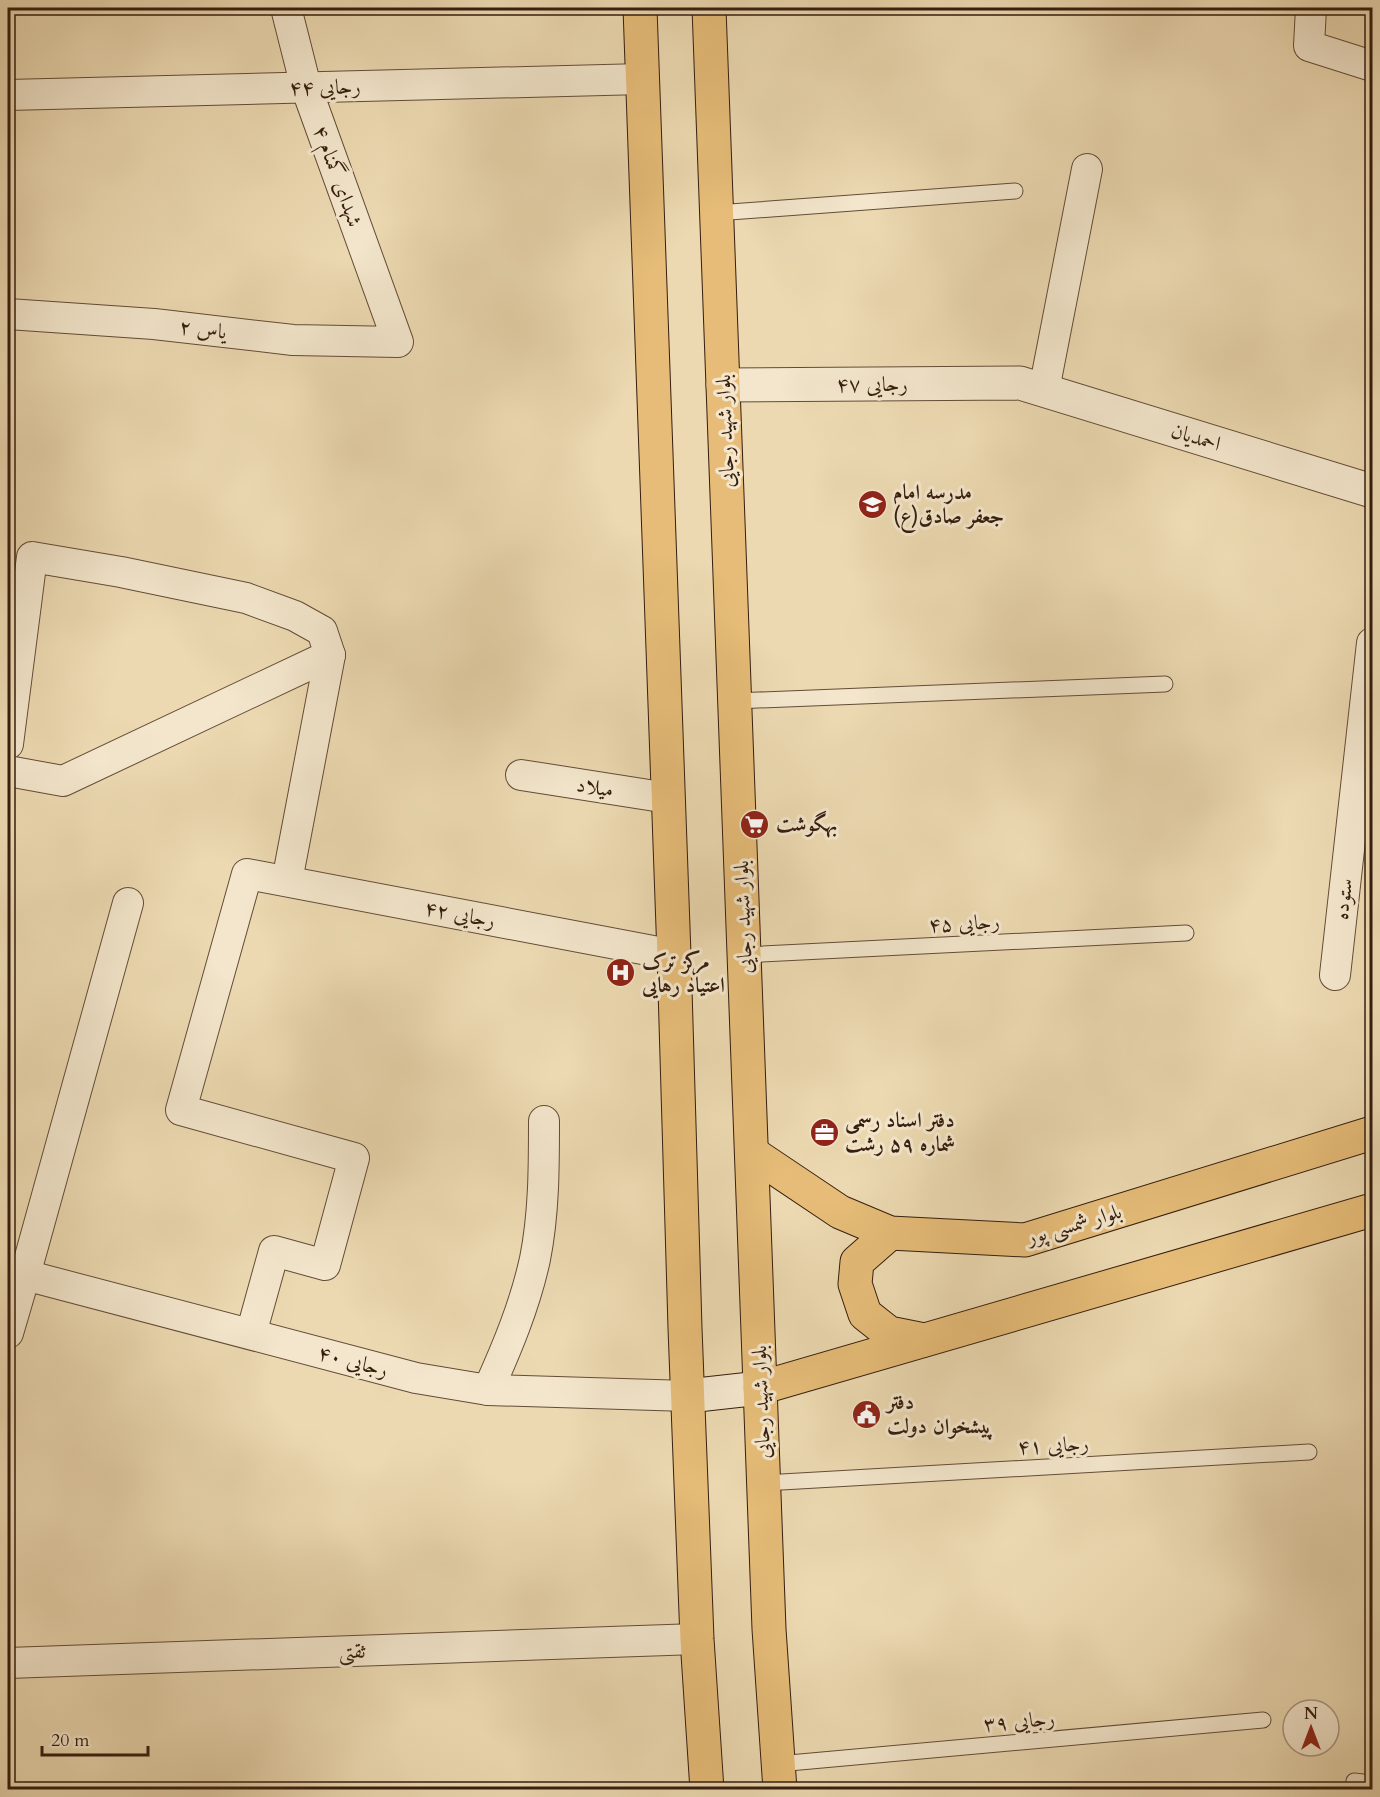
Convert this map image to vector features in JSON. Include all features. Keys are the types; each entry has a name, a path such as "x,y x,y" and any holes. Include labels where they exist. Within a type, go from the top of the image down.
{"main road":[{"path":"640,8 697,1639 707,1790"},
{"name":"بلوار شهید رجایی","path":"709,8 769,1629 779,1777"},
{"name":"بلوار شمسی پور","path":"752,1153 840,1212 890,1233 1025,1240 1372,1133"},
{"path":"760,1388 1372,1210"},
{"path":"890,1233 857,1262 855,1284 866,1314 890,1333 924,1340"}],"street":[{"name":"شهدای گمنام ۴","path":"286,8 306,87 398,342"},
{"path":"1311,8 1309,45 1372,66"},
{"name":"رجایی ۴۴","path":"8,95 643,79"},
{"path":"1032,387 1087,169"},
{"name":"یاس ۲","path":"8,314 154,324 293,340 398,342"},
{"name":"رجایی ۴۷","path":"723,385 1032,387"},
{"name":"احمدیان","path":"1032,387 1372,491"},
{"path":"8,744 32,557 121,572 246,598 296,616 322,631 330,655 286,881"},
{"name":"ستوده","path":"1335,975 1372,643"},
{"path":"8,771 63,781 330,655"},
{"name":"میلاد","path":"521,775 668,798"},
{"name":"رجایی ۴۲","path":"251,1334 274,1251 325,1265 354,1158 181,1110 247,874 674,955"},
{"path":"8,1334 128,903"},
{"path":"488,1390 516,1326 535,1259 543,1190 543,1120"},
{"name":"رجایی ۴۰","path":"25,1275 416,1378 488,1390 688,1396"},
{"path":"688,1396 760,1388"},
{"name":"ثقتی","path":"8,1663 697,1639"}],"lane":[{"path":"716,213 1015,191"},
{"path":"735,700 1165,684"},
{"name":"رجایی ۴۵","path":"744,955 1186,933"},
{"name":"رجایی ۴۱","path":"764,1483 1309,1452"},
{"name":"رجایی ۳۹","path":"779,1777 1263,1720"},
{"path":"1354,1781 1372,1784"}],"place":[{"name":"مدرسه امام جعفر صادق(ع)","path":"872,504"},
{"name":"بهگوشت","path":"755,824"},
{"name":"مرکز ترک اعتیاد رهایی","path":"621,973"},
{"name":"دفتر اسناد رسمی شماره ۵۹ رشت","path":"824,1132"},
{"name":"دفتر پیشخوان دولت","path":"866,1414"}]}
